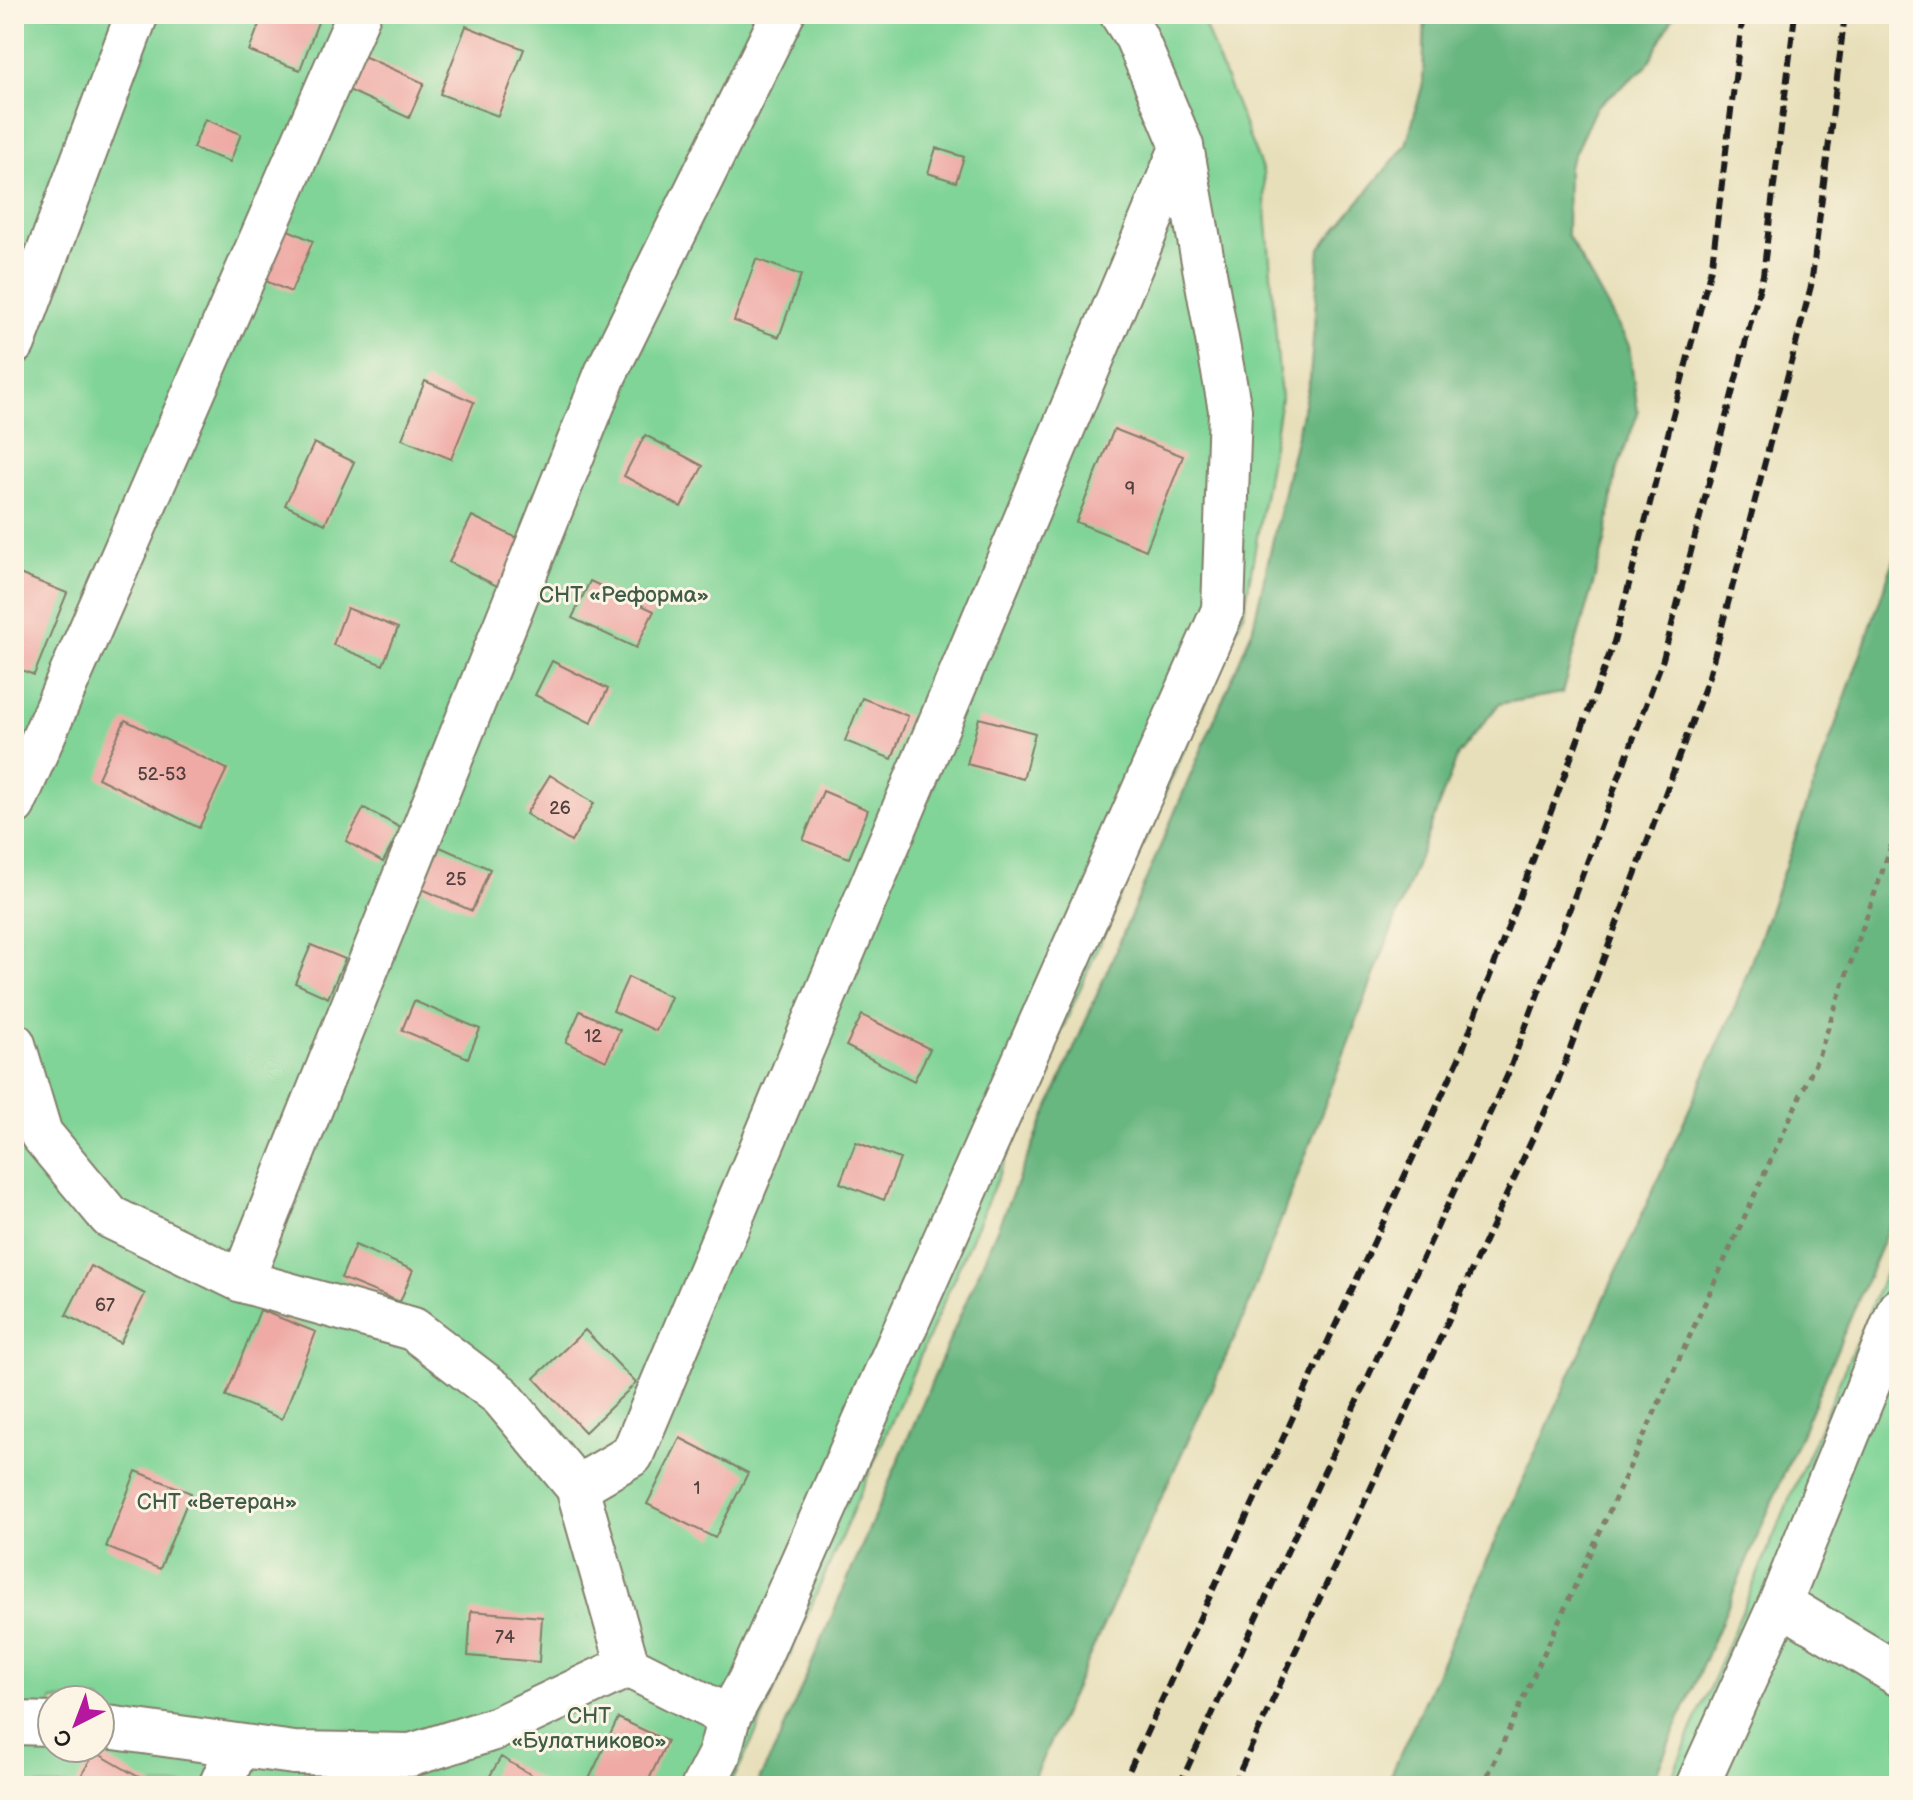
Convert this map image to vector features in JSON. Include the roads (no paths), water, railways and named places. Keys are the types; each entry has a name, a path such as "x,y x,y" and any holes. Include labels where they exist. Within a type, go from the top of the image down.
{"street":[{"path":"14,343 137,14"},
{"path":"14,804 359,14"},
{"path":"242,1281 606,373 783,14"},
{"path":"703,1786 719,1755 729,1717 749,1681 1223,610 1230,410 1182,146 1136,37 1121,14"},
{"path":"577,1487 632,1455 1182,146"},
{"path":"14,1044 41,1134 110,1217 242,1281 413,1329 501,1396 577,1487 628,1666 729,1717"},
{"path":"1697,1786 1780,1603 1899,1309"},
{"path":"1780,1603 1899,1675"},
{"path":"116,1728 294,1753 411,1755 497,1728 628,1666"},
{"path":"14,1723 36,1724"},
{"path":"220,1786 238,1746"}],"railway":[{"path":"1122,1786 1461,1054 1614,642 1712,264 1743,14"},
{"path":"1179,1786 1508,1074 1663,659 1763,275 1795,14"},
{"path":"1233,1786 1554,1092 1709,676 1811,286 1845,14"}],"park label":[{"name":"СНТ «Реформа»","path":"624,595"},
{"name":"СНТ «Ветеран»","path":"217,1502"},
{"name":"СНТ «Булатниково»","path":"589,1728"}]}
